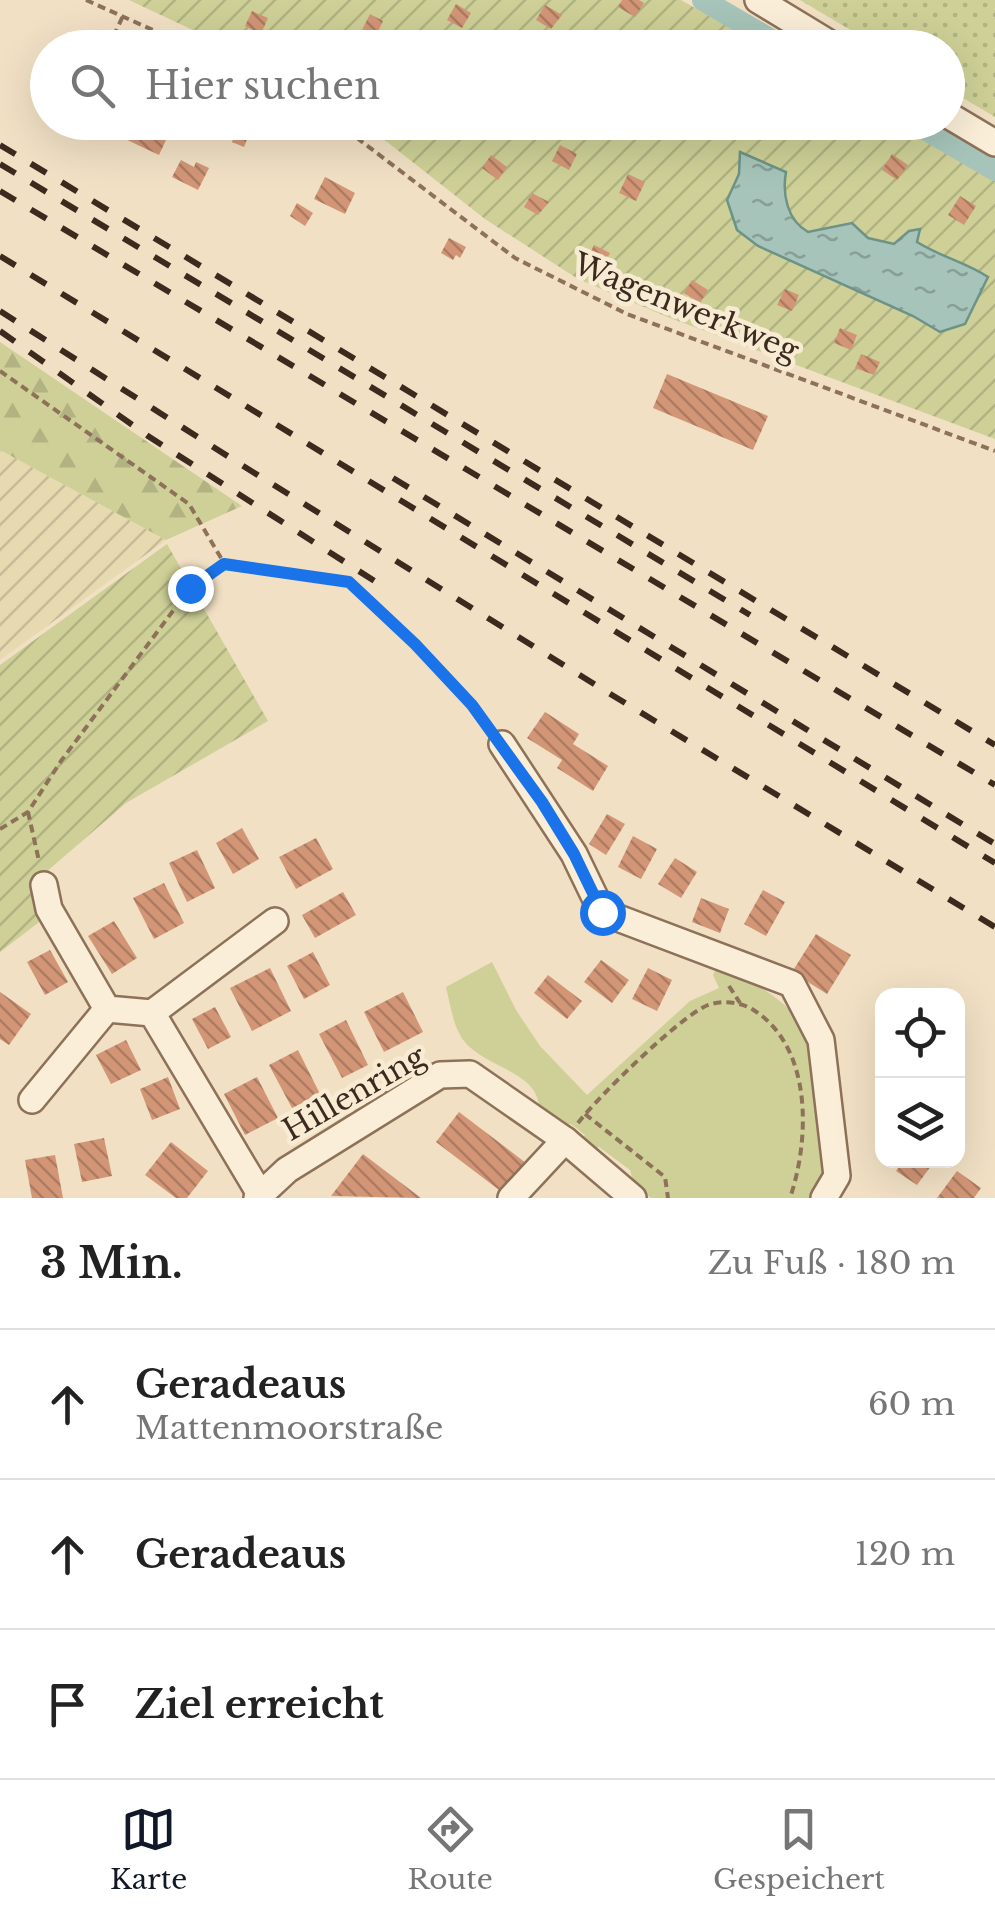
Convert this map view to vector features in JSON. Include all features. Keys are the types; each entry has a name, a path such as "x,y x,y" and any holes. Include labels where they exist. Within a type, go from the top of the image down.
{"street":[{"path":"758,0 807,30"},
{"path":"965,124 995,143"},
{"path":"502,744 574,854 602,912 792,984 820,1040 837,1176 824,1198"},
{"path":"44,884 49,909 107,1009"},
{"path":"107,1009 152,1012 276,921"},
{"path":"32,1100 107,1009"},
{"path":"152,1012 258,1196"},
{"name":"Hillenring","path":"258,1196 286,1170 440,1076 470,1074 565,1140 634,1198"},
{"path":"511,1198 565,1140"}],"path":[{"path":"86,0 154,30"},
{"path":"116,30 123,16"},
{"name":"Wagenwerkweg","path":"360,140 515,258 627,314 995,450"},
{"path":"0,370 189,504 224,564"},
{"path":"0,829 28,812 61,761 190,588 224,564 349,582 415,644 502,744"},
{"path":"28,812 44,884"},
{"path":"565,1140 585,1114 683,1019 710,1004 740,1003 775,1028 792,1056 803,1123 801,1165 790,1198"},
{"path":"585,1114 665,1177 668,1198"}],"shaded area":[{"path":"0,450 166,540 0,660"}],"green space":[{"path":"129,0 681,0 733,30 193,30"},
{"path":"800,0 995,0 995,117 965,99 965,30 850,30"},
{"path":"385,140 922,140 995,181 995,439 670,318 578,279 485,219"},
{"path":"0,342 242,506 166,540 0,450"},
{"path":"167,544 268,721 126,803 45,873 49,909 38,923 0,952 0,665"},
{"path":"492,962 540,1046 587,1095 690,1001 719,988 713,975 718,965 776,998 801,1022 815,1050 824,1156 821,1198 651,1198 634,1185 630,1170 599,1147 585,1151 577,1143 585,1135 571,1124 554,1128 539,1115 538,1100 524,1080 474,1051 460,1035 446,987"}],"water":[{"path":"740,152 786,172 788,206 795,221 808,232 852,223 868,238 894,244 909,231 920,229 917,242 988,277 965,324 940,332 758,246 737,230 727,200 739,174"}],"building":[{"path":"622,0 644,3 635,17 618,7"},
{"path":"456,4 471,13 462,28 447,20"},
{"path":"545,5 562,15 551,29 536,20"},
{"path":"252,11 268,18 263,30 245,26"},
{"path":"370,14 383,21 379,30 362,30"},
{"path":"127,140 166,140 159,155"},
{"path":"233,140 247,140 244,147"},
{"path":"560,145 577,154 569,170 552,161"},
{"path":"892,154 908,165 897,180 882,170"},
{"path":"491,155 507,167 498,180 482,168"},
{"path":"181,160 194,167 196,162 209,168 198,190 172,177"},
{"path":"628,174 645,182 636,201 619,193"},
{"path":"325,177 355,193 345,214 314,199"},
{"path":"532,193 549,202 538,215 524,207"},
{"path":"960,196 976,206 964,225 948,215"},
{"path":"297,203 313,213 305,226 290,216"},
{"path":"449,238 466,247 460,258 456,255 453,260 441,253"},
{"path":"594,245 610,253 602,270 586,262"},
{"path":"692,280 708,290 700,303 684,293"},
{"path":"785,289 799,295 792,311 777,305"},
{"path":"840,328 857,335 851,350 834,343"},
{"path":"861,354 880,362 874,375 855,368"},
{"path":"667,374 768,416 753,450 653,408"},
{"path":"545,712 579,734 573,744 608,766 593,791 557,768 562,760 527,738"},
{"path":"607,814 625,824 606,855 589,844"},
{"path":"242,828 259,859 233,874 216,843"},
{"path":"633,836 657,849 641,879 618,867"},
{"path":"316,838 333,869 296,889 279,857"},
{"path":"197,850 215,888 187,902 169,863"},
{"path":"675,858 697,872 681,898 658,884"},
{"path":"164,883 184,923 154,939 133,898"},
{"path":"763,890 785,902 766,936 744,924"},
{"path":"343,892 356,915 315,938 302,915"},
{"path":"701,898 729,909 720,933 692,922"},
{"path":"114,921 137,958 112,974 88,936"},
{"path":"816,934 851,955 827,994 792,972"},
{"path":"50,950 68,982 45,995 27,962"},
{"path":"313,952 330,985 304,999 287,966"},
{"path":"601,960 629,980 612,1003 584,982"},
{"path":"270,968 291,1011 252,1031 230,988"},
{"path":"648,968 672,980 657,1011 632,999"},
{"path":"548,975 582,1001 567,1019 534,993"},
{"path":"0,992 31,1014 9,1045 0,1039"},
{"path":"403,992 423,1032 384,1052 364,1012"},
{"path":"215,1007 231,1037 208,1049 192,1019"},
{"path":"346,1020 368,1065 342,1078 319,1034"},
{"path":"126,1040 141,1070 111,1084 96,1055"},
{"path":"298,1050 320,1094 292,1108 269,1065"},
{"path":"168,1077 180,1109 152,1120 140,1089"},
{"path":"257,1077 278,1118 245,1135 224,1094"},
{"path":"459,1112 526,1163 503,1193 436,1142"},
{"path":"104,1138 112,1176 82,1182 74,1144"},
{"path":"171,1142 208,1171 187,1198 176,1198 145,1175"},
{"path":"363,1154 421,1198 331,1196"},
{"path":"55,1155 63,1198 32,1198 25,1160"},
{"path":"898,1168 930,1168 917,1185 896,1171"},
{"path":"957,1171 981,1188 974,1198 937,1198"}],"waterway":[{"path":"703,0 754,30"},
{"path":"944,140 995,170"}],"railway":[{"path":"0,145 995,745"},
{"path":"0,164 750,615"},
{"path":"0,191 995,785"},
{"path":"0,256 995,863"},
{"path":"0,311 607,692 995,927"},
{"path":"0,331 148,436 376,582"},
{"path":"393,478 995,844"}],"route":[{"path":"190,588 224,564 349,582 415,644 502,744 574,854 602,912"}]}
